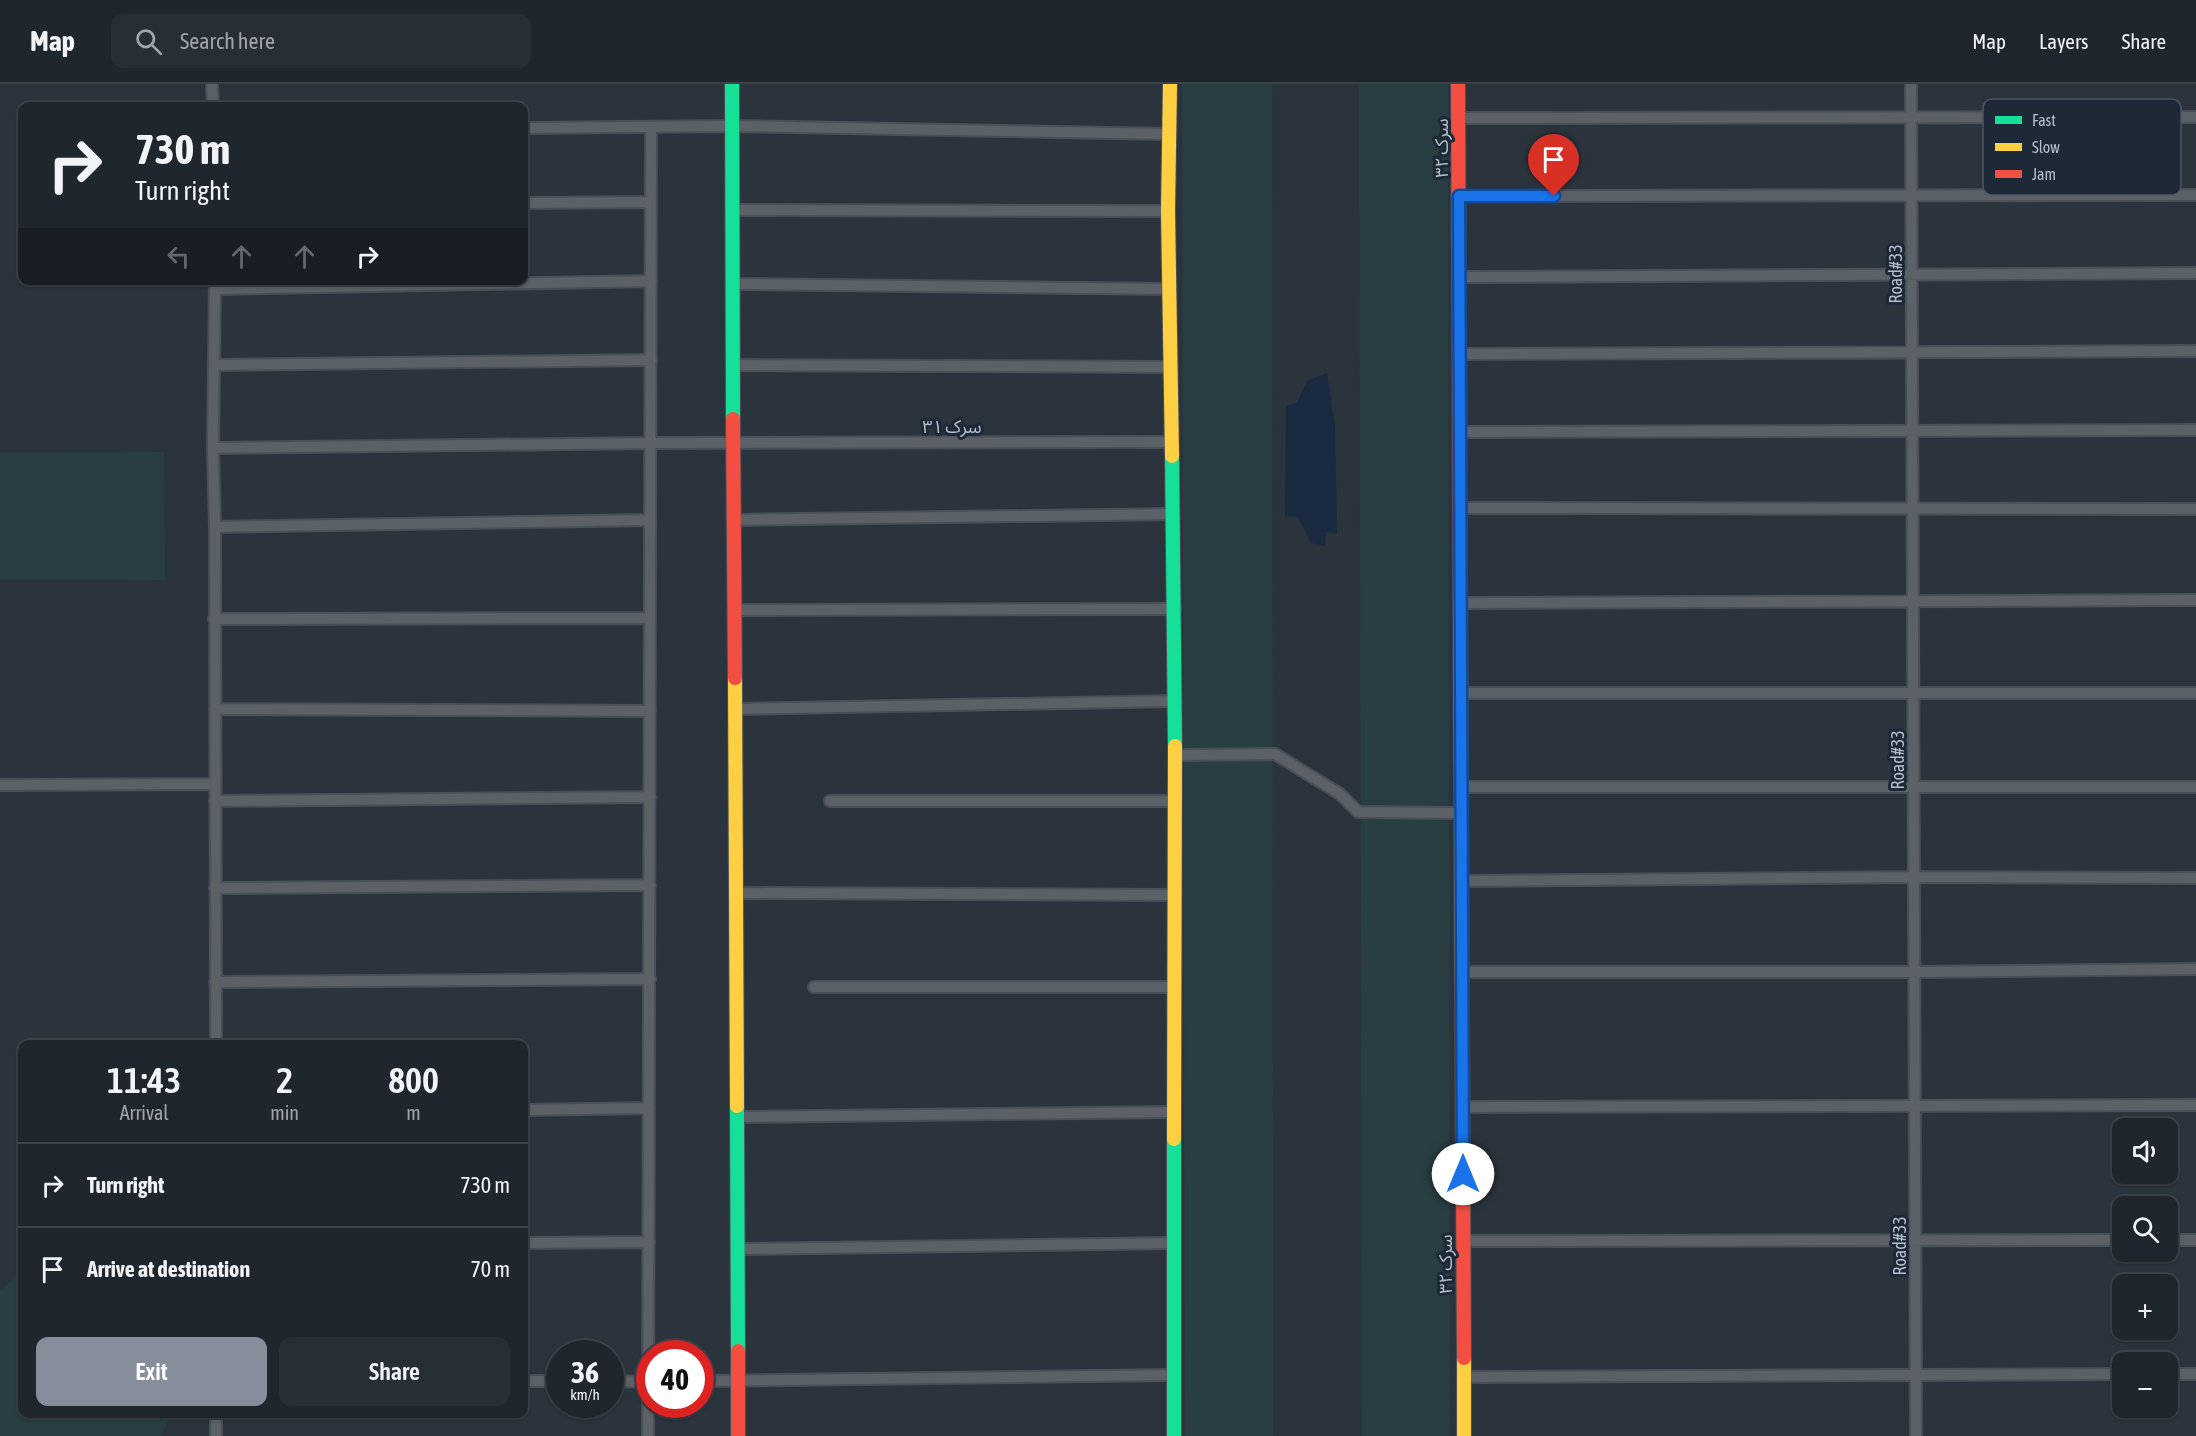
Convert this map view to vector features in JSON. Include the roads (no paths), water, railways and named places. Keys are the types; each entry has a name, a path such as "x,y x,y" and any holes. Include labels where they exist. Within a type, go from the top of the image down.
{"street":[{"path":"212,84 213,102"},
{"path":"732,84 738,1436"},
{"path":"1170,84 1168,211 1175,609 1174,1436"},
{"name":"سرک ۳۲","path":"1458,84 1464,1436"},
{"name":"Road#33","path":"1911,84 1916,1436"},
{"path":"1459,118 1983,117"},
{"path":"528,128 732,126 1169,134"},
{"path":"649,1340 651,127"},
{"path":"1459,196 2196,195"},
{"path":"528,203 651,202"},
{"path":"732,210 1168,211"},
{"path":"1459,277 2196,273"},
{"path":"528,282 651,281"},
{"path":"732,284 1169,289"},
{"path":"215,285 213,448 216,1040"},
{"path":"1460,354 2196,351"},
{"path":"215,365 651,360"},
{"path":"733,365 1171,367"},
{"path":"1460,432 2196,430"},
{"name":"سرک ۳۱","path":"213,448 651,443 1172,442"},
{"path":"1460,508 2196,509"},
{"path":"734,520 1173,514"},
{"path":"215,527 650,520"},
{"path":"1461,603 2196,600"},
{"path":"734,610 1175,609"},
{"path":"214,619 650,618"},
{"path":"1461,693 2196,693"},
{"path":"735,709 1175,701"},
{"path":"215,709 650,711"},
{"path":"1175,755 1275,754 1340,794 1358,812 1461,813"},
{"path":"0,785 215,784"},
{"path":"1461,787 2196,787"},
{"path":"215,801 650,797"},
{"path":"830,801 1175,801"},
{"path":"1462,881 1914,877 2196,878"},
{"path":"215,888 650,885"},
{"path":"735,893 1174,895"},
{"path":"1462,972 1914,972 2196,969"},
{"path":"215,982 650,979"},
{"path":"814,987 1174,987"},
{"path":"1462,1107 2196,1106"},
{"path":"528,1110 649,1108"},
{"path":"736,1117 1174,1112"},
{"path":"1463,1241 2112,1240"},
{"path":"2178,1240 2196,1240"},
{"path":"528,1243 649,1242"},
{"path":"737,1249 1174,1244"},
{"path":"1464,1377 2112,1374"},
{"path":"2178,1374 2196,1374"},
{"path":"714,1381 1174,1375"},
{"path":"528,1381 546,1381"},
{"path":"216,1418 216,1436"},
{"path":"648,1418 648,1436"}],"water":[{"path":"1327,373 1335,427 1337,534 1326,532 1325,546 1311,543 1298,517 1285,516 1286,406 1297,403 1307,381"}]}
